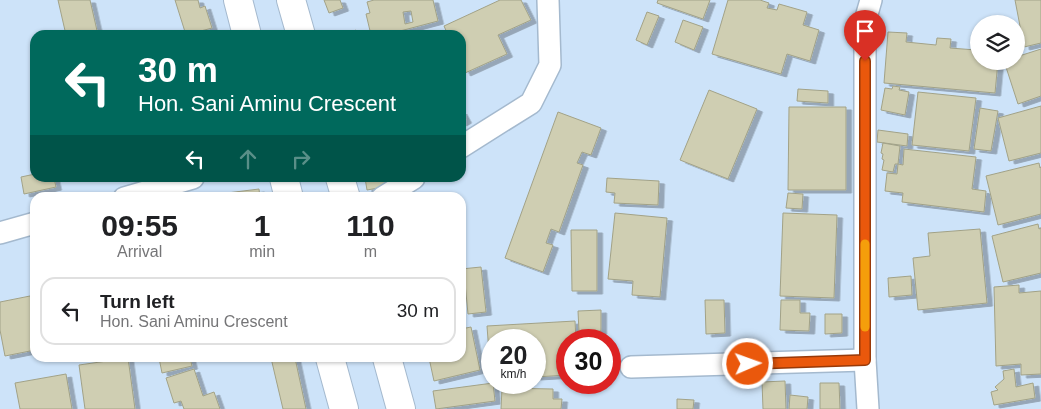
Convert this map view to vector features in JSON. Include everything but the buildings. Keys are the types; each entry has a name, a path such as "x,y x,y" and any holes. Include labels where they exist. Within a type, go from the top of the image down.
{"street":[{"path":"238,0 246,30"},
{"path":"291,0 300,30"},
{"path":"466,144 531,103 550,65 548,0"},
{"path":"868,409 865,360 865,21 871,0"},
{"path":"145,192 179,182"},
{"path":"392,192 408,182"},
{"path":"0,233 30,224"},
{"path":"631,367 865,360"},
{"path":"331,362 344,409"},
{"path":"388,362 400,409"}],"slow traffic":[{"path":"865,244 865,327"}],"route":[{"path":"748,364 865,360 865,61"}]}
